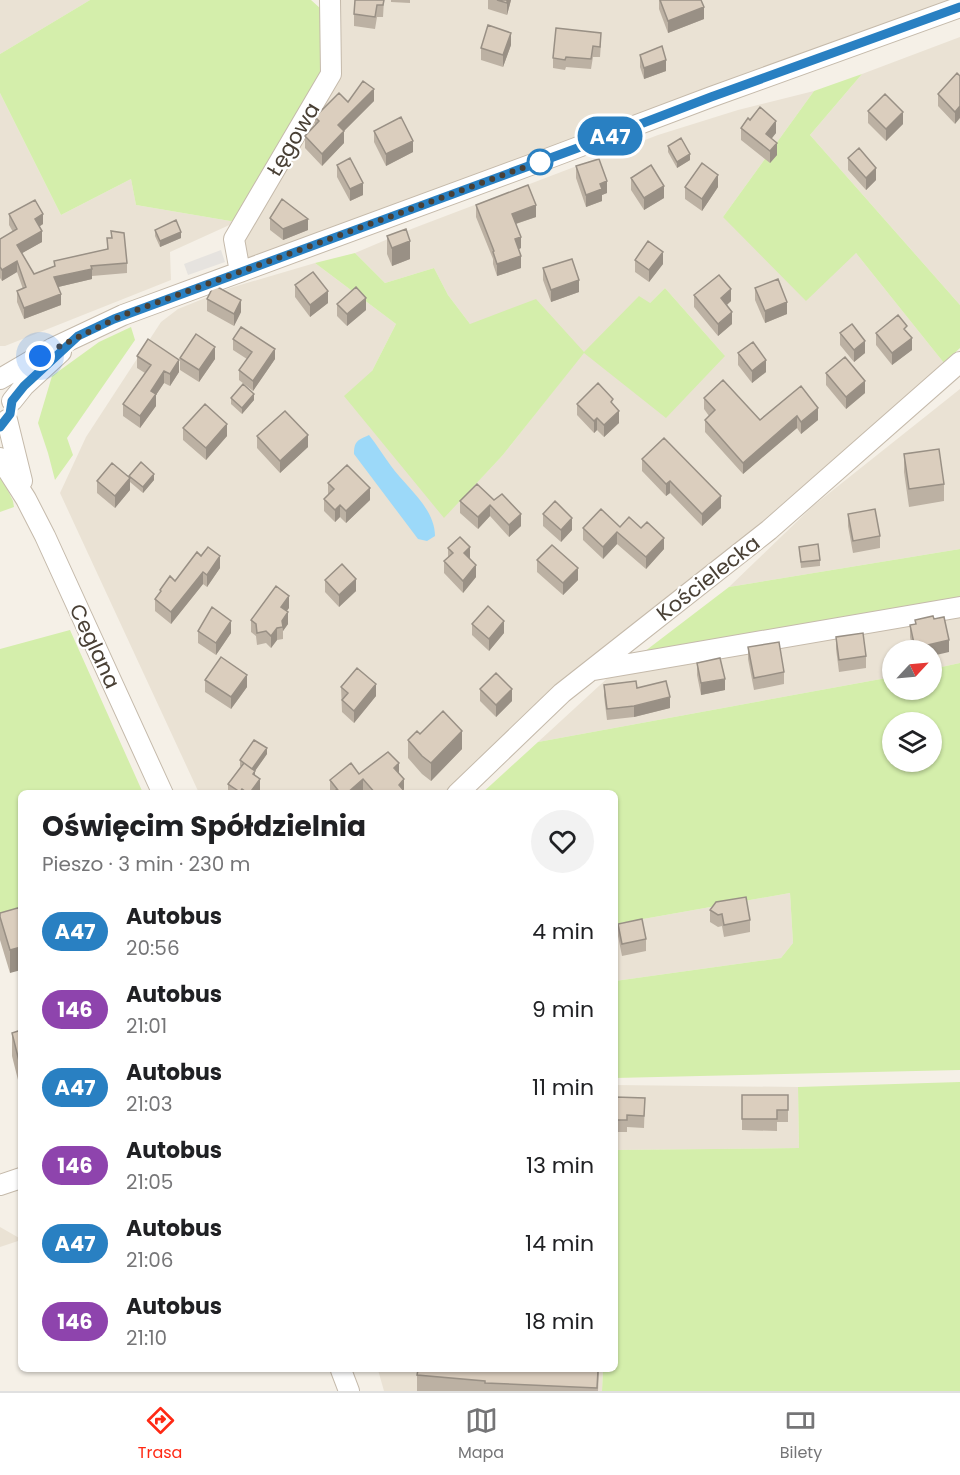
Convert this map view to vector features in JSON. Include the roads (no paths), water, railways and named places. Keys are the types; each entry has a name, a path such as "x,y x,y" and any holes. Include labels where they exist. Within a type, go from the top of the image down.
{"street":[{"name":"Łęgowa","path":"240,272 234,238 331,74 330,0"},
{"path":"4,424 12,408 12,401 10,393 0,380 53,348 123,315 721,93 960,7"},
{"path":"12,401 24,386 78,336"},
{"name":"Kościelecka","path":"461,790 562,693 770,530 960,362"},
{"name":"Ceglana","path":"4,424 26,499"},
{"name":"Ceglana","path":"0,458 26,499 161,790"},
{"path":"591,670 960,607"},
{"path":"0,1185 18,1179"},
{"path":"342,1372 349,1391"}],"water":[{"path":"369,435 391,466 419,498 430,516 435,536 427,541 418,539 354,454 357,442"}]}
